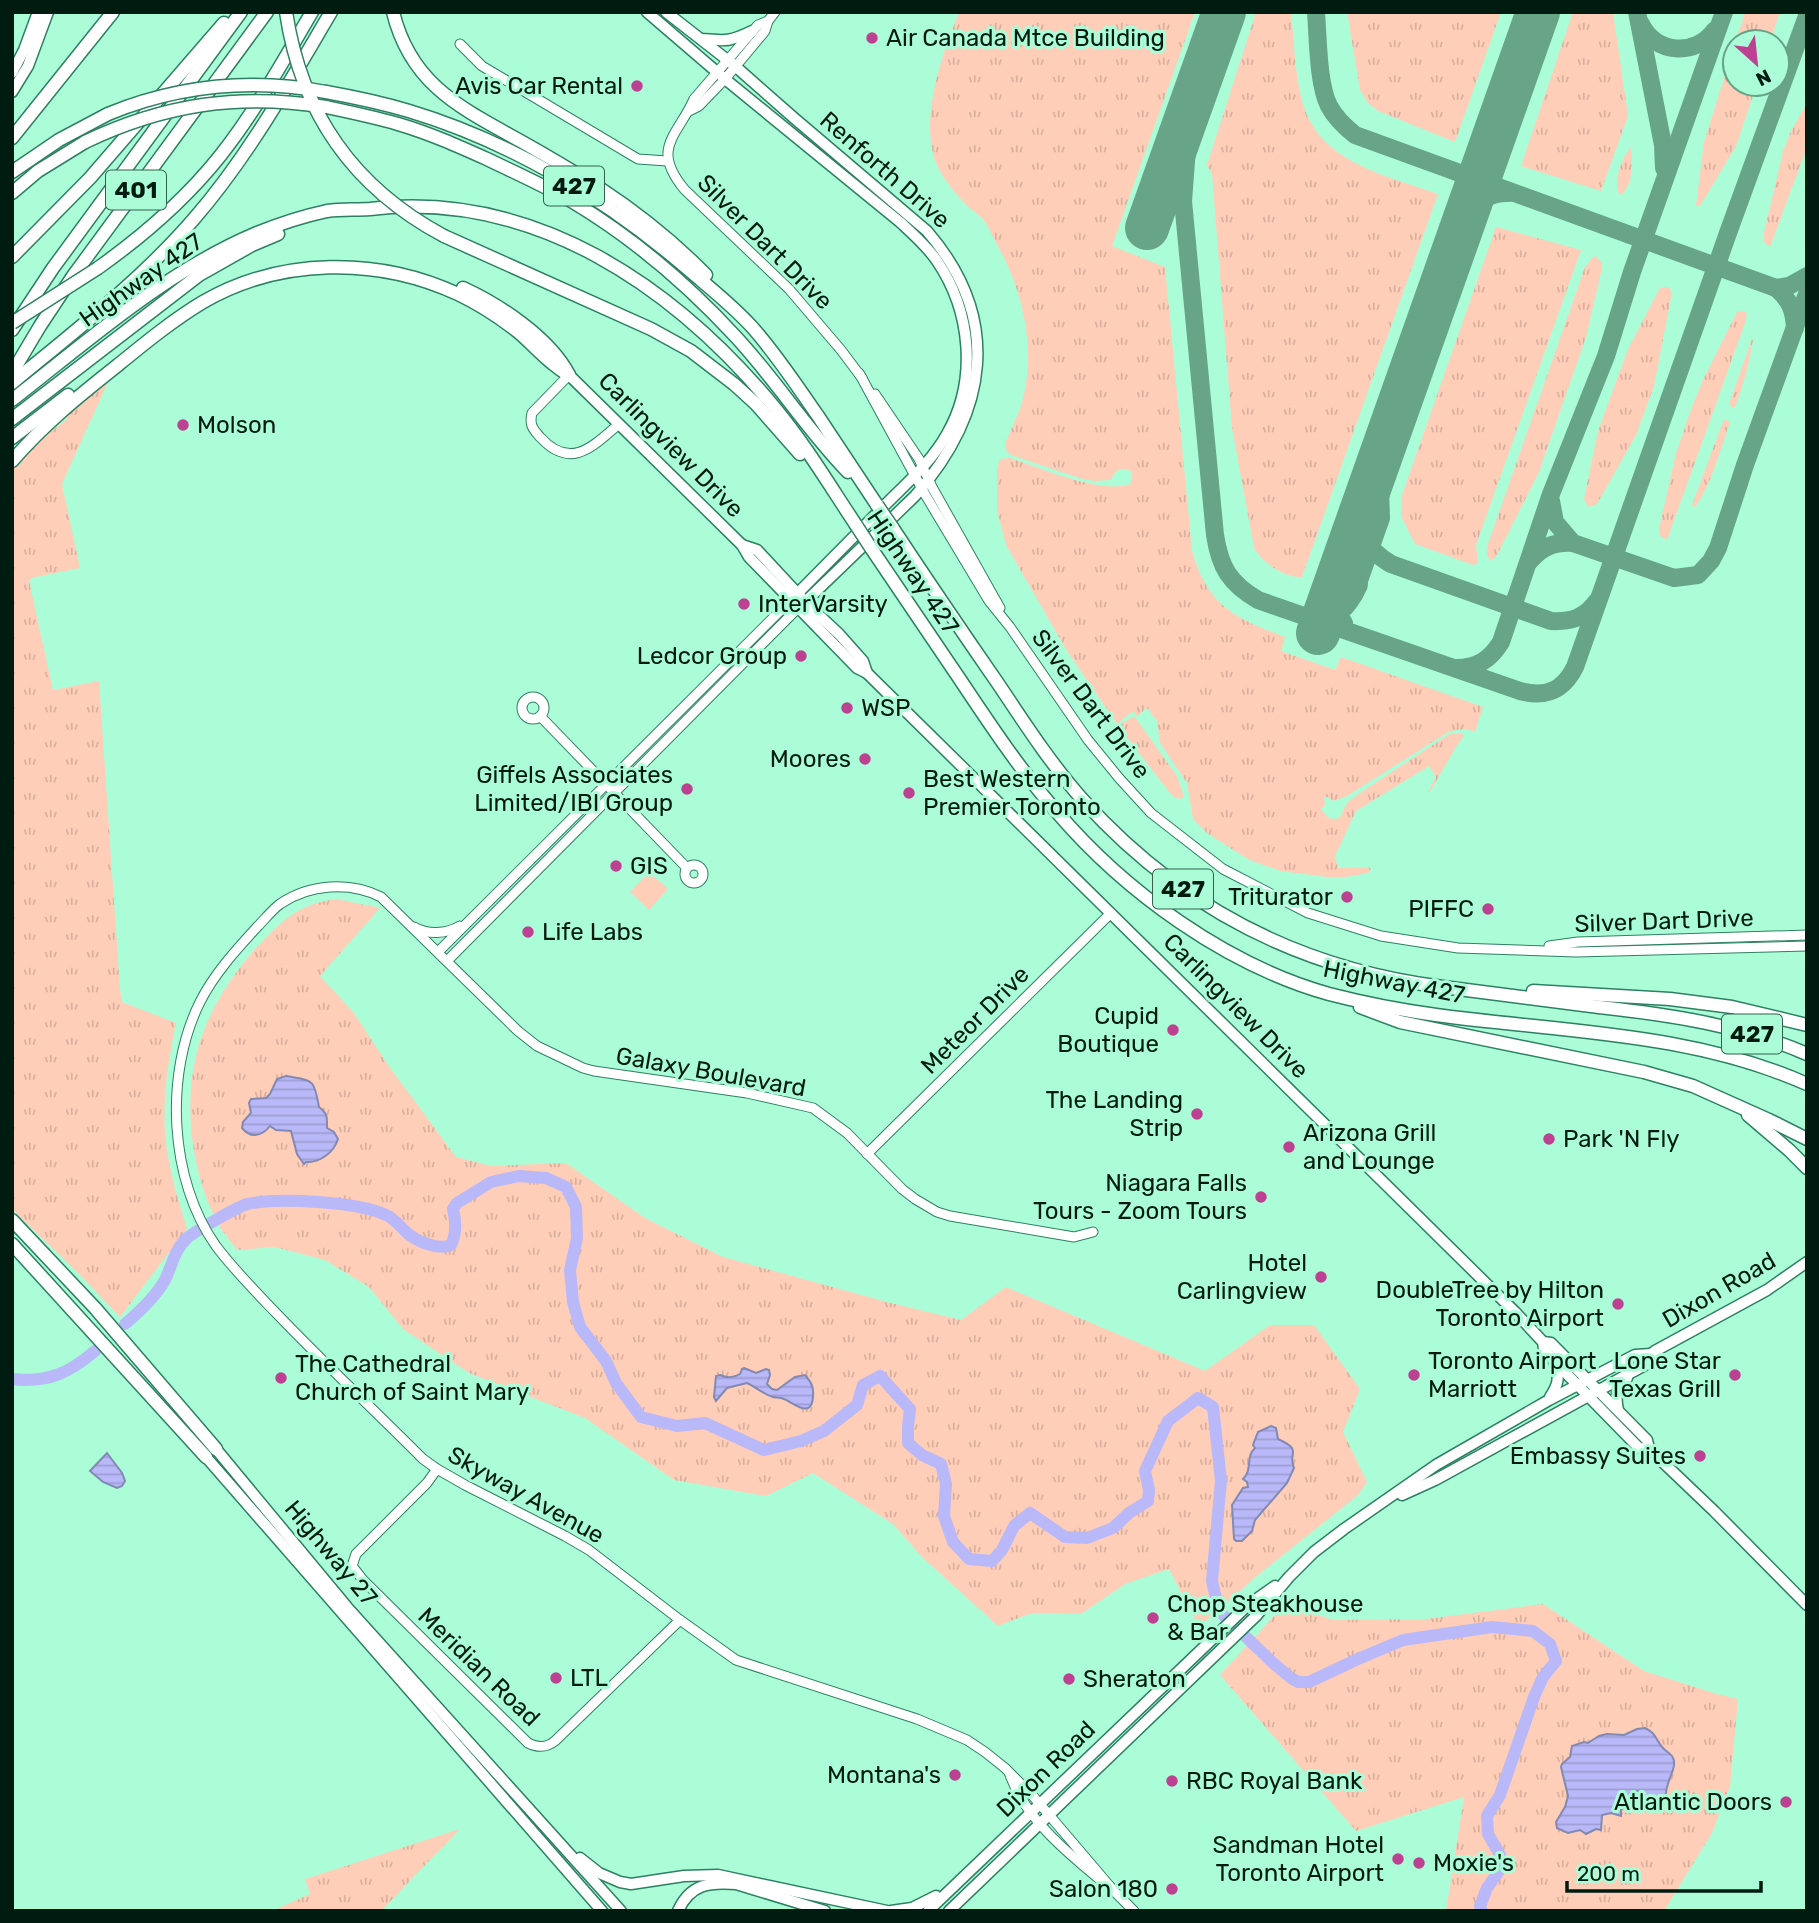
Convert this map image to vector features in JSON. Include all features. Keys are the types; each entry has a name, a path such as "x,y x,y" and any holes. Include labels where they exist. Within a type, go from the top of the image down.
{"highway":[{"path":"12,138 113,12"},
{"path":"12,257 90,178 233,12"},
{"name":"401","path":"12,330 53,268 241,12"},
{"name":"401","path":"12,373 73,276 267,12"},
{"path":"286,12 292,47 317,114 336,144 384,197 444,236 651,329 697,355 756,404 842,504"},
{"path":"12,323 98,268 136,240 209,169 253,109 312,12"},
{"path":"12,383 139,275 194,219 250,144 331,12"},
{"path":"393,12 399,34 412,61 436,88 468,111 597,187 630,210 699,268 750,325"},
{"name":"Highway 427","path":"12,172 37,153 108,114 166,94 226,85 266,84 368,100 445,123 513,153 613,211 649,237 750,325 794,381 1060,772 1106,825 1180,888 1220,913 1303,954 1380,978 1695,1020 1739,1030 1807,1054"},
{"path":"12,193 38,171 85,142 148,116 202,104 259,100 292,102 399,124 457,145 515,172 572,202 637,247 706,306 737,337 828,450 875,501"},
{"name":"Highway 427","path":"12,400 153,292 209,256 258,233 329,211 420,206 497,215 523,223 571,242 642,283 680,313 741,370 789,426 1015,760 1058,814 1140,891 1190,928 1261,967 1327,993 1366,1003 1435,1015 1635,1038 1702,1049 1761,1066 1807,1084"},
{"path":"12,419 213,266 279,234 362,209"},
{"path":"12,438 189,303 252,273 299,263 334,260 379,263 446,280 479,295 509,314 563,362 569,375"},
{"path":"12,461 38,432 73,400 188,312 239,285 302,269 371,269 400,274 439,286 498,317 556,368 569,375"},
{"path":"1439,987 1670,999 1732,1007 1807,1025"},
{"path":"1327,993 1400,1022 1693,1086 1807,1139"},
{"path":"1740,1108 1807,1168"},
{"name":"Highway 27","path":"12,1220 113,1328 211,1453"},
{"name":"Highway 27","path":"12,1244 211,1453"}],"main road":[{"path":"12,74 38,12"},
{"path":"12,92 28,66 48,12"},
{"name":"Renforth Drive","path":"647,12 900,222 935,259 959,306 967,350 963,390 948,433 919,471 798,601"},
{"name":"Renforth Drive","path":"666,12 731,63 927,231 942,248 963,286 976,331 973,396 956,439 925,484 798,601"},
{"path":"699,39 733,40 752,31"},
{"name":"Carlingview Drive","path":"569,375 742,545 757,550 798,601 839,634 863,661 867,673 1515,1312 1543,1342 1544,1349 1555,1362 1582,1382"},
{"name":"Dixon Road","path":"951,1909 1256,1616 1314,1552 1344,1528 1436,1465 1549,1400 1635,1355 1651,1354 1767,1290 1807,1262"},
{"name":"Carlingview Drive","path":"1543,1342 1551,1343 1639,1448 1649,1449"},
{"name":"Dixon Road","path":"1377,1507 1436,1480 1645,1365 1651,1354"},
{"path":"1549,1400 1558,1384 1555,1362"},
{"path":"1618,1411 1617,1388 1634,1371"},
{"name":"Carlingview Drive","path":"1593,1393 1618,1411 1647,1440 1649,1449 1807,1605"},
{"name":"Highway 27","path":"211,1453 621,1911"},
{"name":"Highway 27","path":"211,1453 602,1911"},
{"name":"Dixon Road","path":"928,1911 1214,1636 1248,1605 1289,1577"},
{"path":"562,1846 599,1873 620,1882 641,1884 684,1876 718,1875 889,1911 926,1903 962,1879"},
{"path":"678,1911 685,1898 695,1890 706,1884 723,1883 736,1884 825,1911"}],"street":[{"path":"731,63 765,31 775,12"},
{"path":"667,161 675,131 689,111 699,106 752,31 768,21"},
{"name":"Silver Dart Drive","path":"460,44 482,66 638,159 667,161 685,190 789,289 859,373 984,578 1010,627 1088,740 1151,813 1223,869 1308,913 1381,936 1458,948 1576,952 1807,946"},
{"path":"569,375 532,413 530,420 532,428 549,446 565,452 587,451 619,424"},
{"path":"438,952 606,783 798,601"},
{"path":"447,961 798,601"},
{"path":"540,716 687,868"},
{"name":"Skyway Avenue","path":"447,961 381,897 359,888 328,886 310,890 280,904 235,951 199,1004 184,1045 178,1087 179,1152 192,1199 216,1246 296,1334 437,1469 589,1550 736,1660 917,1719 967,1740 1010,1774 1113,1890"},
{"name":"Meteor Drive","path":"867,1154 1111,913"},
{"path":"408,923 418,930 443,933 465,923"},
{"name":"Silver Dart Drive","path":"1523,950 1578,942 1807,934"},
{"path":"1762,936 1762,947"},
{"name":"Galaxy Boulevard","path":"447,961 518,1031 537,1046 562,1059 594,1071 747,1093 813,1108 847,1133 902,1189 937,1212 1074,1237 1093,1233"},
{"name":"Meridian Road","path":"437,1469 427,1483 356,1554 352,1566 528,1743 547,1747 555,1741 680,1620"},
{"name":"Skyway Avenue","path":"1010,1774 1015,1788 1039,1823 1113,1890"},
{"path":"1113,1890 1134,1911"}],"green space":[{"path":"959,12 1195,12 1112,246 1165,267 1192,551 1199,570 1215,598 1226,608 1285,637 1281,651 1335,670 1341,657 1483,707 1475,732 1467,729 1450,731 1347,796 1333,801 1328,797 1324,798 1325,805 1321,809 1328,818 1337,819 1347,803 1357,795 1448,735 1463,734 1430,792 1436,777 1429,766 1356,811 1335,856 1338,868 1368,867 1371,869 1368,873 1327,877 1281,871 1252,861 1207,833 1193,819 1187,783 1160,743 1157,721 1147,708 1137,716 1133,711 1117,724 1067,651 1006,545 997,510 997,469 1000,459 1010,458 1103,486 1130,484 1132,478 1131,472 1122,469 1117,471 1111,480 1079,478 1011,455 1006,450 1005,444 1023,399 1027,378 1024,316 1004,257 987,225 947,182 936,163 931,145 931,107 935,87"},
{"path":"1256,12 1291,12 1300,94 1312,124 1324,140 1340,154 1358,164 1438,194 1302,577 1288,575 1275,568 1254,548 1232,428 1212,174 1207,165"},
{"path":"1347,12 1501,12 1455,142 1378,111 1368,103 1360,90"},
{"path":"1573,12 1613,12 1628,116 1601,191 1521,166"},
{"path":"1745,12 1780,12 1775,28 1740,28"},
{"path":"1721,88 1721,98 1752,98 1736,146 1700,206 1696,205 1704,142"},
{"path":"1807,103 1807,137 1804,145 1807,147 1770,247 1763,237 1783,151"},
{"path":"1631,147 1630,180 1620,195 1617,184 1619,170"},
{"path":"1496,227 1581,250 1476,545 1478,563 1473,565 1415,544 1401,516 1402,495"},
{"path":"1596,256 1602,263 1602,268 1586,337 1539,472 1496,557 1490,561 1487,554 1488,544 1585,267"},
{"path":"1668,287 1672,292 1654,386 1636,435 1597,504 1588,507 1584,499 1598,431 1628,349 1660,288"},
{"path":"1737,312 1747,313 1745,323 1667,540 1660,536 1659,529 1676,453 1703,380"},
{"path":"1752,339 1743,383 1735,407 1732,407 1729,404"},
{"path":"108,382 62,484 80,568 31,578 29,581 53,690 99,681 122,1002 176,1023 167,1073 165,1122 170,1165 187,1229 120,1317 12,1209 12,470 32,446 67,419 65,415"},
{"path":"1724,419 1730,422 1719,455 1705,491 1694,508 1692,505"},
{"path":"1134,716 1177,776 1184,797 1181,799 1170,793 1118,726"},
{"path":"649,872 668,889 649,910 630,892"},
{"path":"337,899 380,908 320,976 354,1013 388,1065 456,1157 491,1166 566,1163 645,1218 723,1257 961,1320 1006,1287 1205,1371 1270,1325 1314,1325 1360,1389 1343,1432 1367,1482 1358,1495 1258,1575 1199,1627 1169,1569 1125,1584 1081,1614 1032,1613 998,1626 922,1557 893,1524 813,1473 766,1496 674,1480 585,1418 469,1373 403,1329 369,1287 325,1260 275,1247 237,1250 221,1229 211,1208 196,1162 190,1113 194,1064 200,1042 223,992 257,947 283,921 302,909"},
{"path":"1286,1603 1333,1620 1426,1619 1543,1604 1644,1671 1738,1699 1730,1786 1712,1833 1664,1911 1446,1911 1464,1797 1356,1831 1220,1675"},
{"path":"460,1829 381,1911 272,1911 310,1894 305,1879"}],"water":[{"path":"286,1076 311,1082 319,1107 326,1116 327,1128 334,1132 338,1139 330,1152 316,1161 304,1164 297,1154 291,1131 276,1130 270,1126 264,1132 253,1135 242,1128 243,1122 251,1113 251,1099 266,1098 277,1079"},
{"path":"744,1368 756,1373 769,1370 767,1384 777,1390 795,1377 805,1375 812,1387 812,1403 806,1409 802,1408 783,1398 769,1396 747,1383 727,1388 716,1401 716,1376 735,1376"},
{"path":"1271,1426 1276,1428 1278,1439 1293,1449 1294,1468 1287,1483 1255,1520 1252,1531 1242,1541 1236,1541 1232,1505 1243,1488 1248,1487 1243,1479 1248,1472 1250,1455 1255,1448 1253,1445 1258,1432"},
{"path":"107,1453 125,1481 117,1488 103,1482 90,1471"},
{"path":"1645,1728 1674,1760 1666,1799 1664,1801 1651,1798 1646,1803 1644,1794 1636,1791 1630,1793 1628,1804 1621,1810 1621,1816 1611,1813 1602,1815 1601,1830 1596,1829 1586,1834 1580,1830 1568,1833 1557,1828 1556,1822 1568,1796 1561,1767 1570,1757 1572,1746 1588,1743 1607,1734 1624,1735"}],"waterway":[{"path":"125,1324 161,1286 176,1253 187,1238 248,1204 298,1201 357,1207 390,1217 420,1241 447,1246 451,1245 454,1236 453,1209 457,1203 491,1182 519,1176 546,1178 566,1187 576,1207 577,1238 570,1270 573,1302 580,1327 606,1361 616,1383 641,1417 677,1426 705,1423 764,1450 801,1441 824,1431 857,1405 863,1385 880,1376 910,1409 908,1443 922,1455 941,1464 946,1484 944,1516 953,1542 969,1559 992,1561 1002,1550 1014,1526 1030,1513 1065,1537 1087,1538 1113,1528 1129,1513 1148,1501 1145,1471 1168,1421 1198,1398 1213,1407 1221,1481 1212,1581 1219,1611 1291,1678 1298,1682 1309,1682 1403,1640 1492,1627 1533,1631 1550,1644 1556,1661 1543,1677 1534,1697 1500,1795 1487,1816 1488,1834 1500,1855 1499,1871 1487,1888 1480,1906 1482,1911"},
{"path":"12,1379 25,1380 57,1375 95,1351"}],"taxiway":[{"path":"1316,12 1319,61 1325,97 1335,115 1355,135 1776,288 1790,306 1795,328"},
{"path":"1637,12 1663,145 1664,168"},
{"path":"1456,668 1482,662 1501,642 1551,494 1606,356 1632,272 1724,12"},
{"path":"1215,37 1188,135 1183,201 1215,535 1223,565 1233,580 1258,600 1520,691 1538,694 1559,687 1575,667 1807,16"},
{"path":"1641,24 1647,34 1656,41 1676,48 1697,45 1715,30"},
{"path":"1466,214 1486,198 1509,193"},
{"path":"1776,288 1789,286 1807,276"},
{"path":"1551,501 1555,522 1573,543 1674,578 1698,575 1711,561 1718,548 1807,294"},
{"path":"1354,595 1381,518 1379,460"},
{"path":"1364,503 1363,523 1366,539 1375,552 1391,564 1551,621 1577,618 1597,601"},
{"path":"1530,561 1549,546 1573,543"},
{"path":"1312,618 1329,616 1342,610 1359,585"},
{"path":"1333,591 1335,609 1344,623"}],"runway":[{"path":"1147,228 1224,12"},
{"path":"1318,633 1538,12"}],"place":[{"name":"Air Canada Mtce Building","path":"872,38"},
{"name":"Avis Car Rental","path":"637,86"},
{"name":"Molson","path":"183,425"},
{"name":"InterVarsity","path":"744,604"},
{"name":"Ledcor Group","path":"801,656"},
{"name":"WSP","path":"847,708"},
{"name":"Moores","path":"865,759"},
{"name":"Giffels Associates Limited/IBI Group","path":"687,789"},
{"name":"Best Western Premier Toronto","path":"909,793"},
{"name":"GIS","path":"616,866"},
{"name":"Triturator","path":"1347,897"},
{"name":"PIFFC","path":"1488,909"},
{"name":"Life Labs","path":"528,932"},
{"name":"Cupid Boutique","path":"1173,1030"},
{"name":"The Landing Strip","path":"1197,1114"},
{"name":"Park 'N Fly","path":"1549,1139"},
{"name":"Arizona Grill and Lounge","path":"1289,1147"},
{"name":"Niagara Falls Tours - Zoom Tours","path":"1261,1197"},
{"name":"Hotel Carlingview","path":"1321,1277"},
{"name":"DoubleTree by Hilton Toronto Airport","path":"1618,1304"},
{"name":"Toronto Airport Marriott","path":"1414,1375"},
{"name":"Lone Star Texas Grill","path":"1735,1375"},
{"name":"The Cathedral Church of Saint Mary","path":"281,1378"},
{"name":"Embassy Suites","path":"1700,1456"},
{"name":"Chop Steakhouse & Bar","path":"1153,1618"},
{"name":"LTL","path":"556,1678"},
{"name":"Sheraton","path":"1069,1679"},
{"name":"Montana's","path":"955,1775"},
{"name":"RBC Royal Bank","path":"1172,1781"},
{"name":"Atlantic Doors","path":"1786,1802"},
{"name":"Sandman Hotel Toronto Airport","path":"1398,1859"},
{"name":"Moxie's","path":"1419,1863"},
{"name":"Salon 180","path":"1172,1889"}]}
